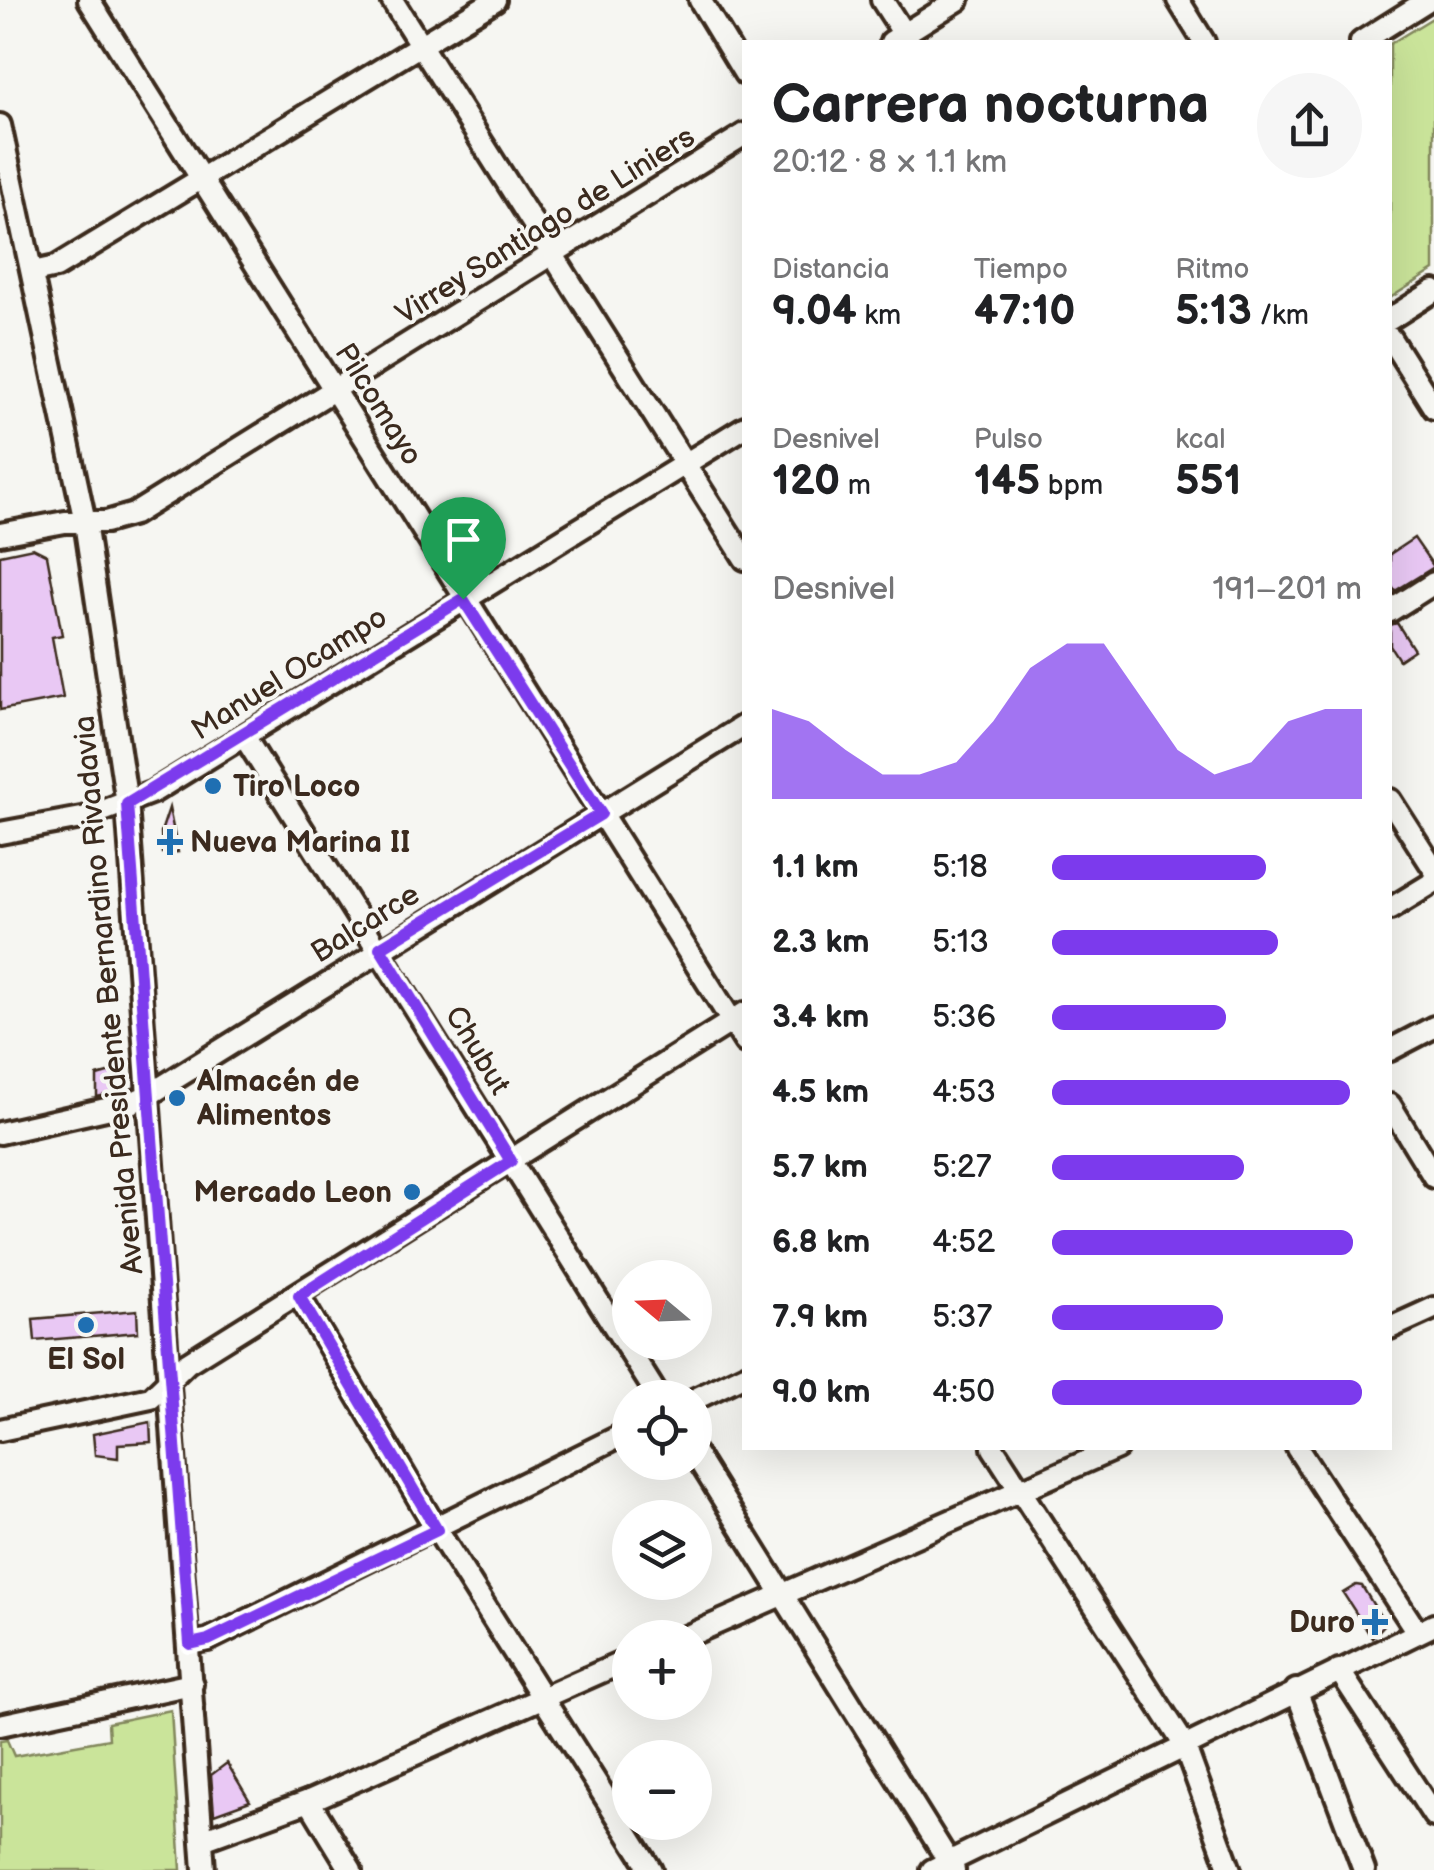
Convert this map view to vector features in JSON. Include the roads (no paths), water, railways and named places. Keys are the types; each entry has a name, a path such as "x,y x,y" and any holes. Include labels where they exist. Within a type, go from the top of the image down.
{"street":[{"name":"Pilcomayo","path":"89,0 205,180 463,599 601,814 739,1017"},
{"path":"392,0 742,553"},
{"path":"33,272 56,266 205,180 494,0"},
{"path":"700,0 742,69"},
{"path":"882,0 901,40 958,0"},
{"path":"1178,0 1203,40"},
{"path":"1364,40 1428,0"},
{"name":"Avenida Presidente Bernardino Rivadavia","path":"0,125 8,198 33,272 84,522 127,804 204,1870"},
{"name":"Virrey Santiago de Liniers","path":"0,534 134,514 336,392 742,136"},
{"path":"1392,318 1434,291"},
{"path":"1392,341 1434,408"},
{"name":"Manuel Ocampo","path":"0,833 87,817 127,804 742,429"},
{"path":"1392,610 1434,583"},
{"name":"Balcarce","path":"0,1133 128,1104 146,1096 742,728"},
{"name":"Chubut","path":"244,736 647,1380"},
{"path":"1392,803 1434,870"},
{"path":"1392,908 1434,882"},
{"path":"0,1430 151,1398 186,1362 299,1296 739,1017"},
{"path":"1392,1049 1434,1028"},
{"path":"1392,1109 1434,1176"},
{"path":"299,1296 437,1530 651,1870"},
{"path":"1392,1327 1434,1308"},
{"path":"712,1391 742,1376"},
{"path":"190,1644 208,1640 437,1530 612,1440"},
{"path":"994,1450 1184,1744 1230,1870"},
{"path":"712,1626 1112,1450"},
{"path":"712,1480 786,1595 945,1867 1184,1744 1426,1628 1298,1450"},
{"path":"202,1840 309,1801 612,1667"},
{"path":"1338,1670 1434,1816"},
{"path":"0,1725 192,1684"},
{"path":"1296,1690 1364,1870"},
{"path":"309,1801 351,1870"}],"place":[{"name":"Tiro Loco","path":"213,786"},
{"name":"Nueva Marina II","path":"170,842"},
{"name":"Almacén de Alimentos","path":"177,1098"},
{"name":"Mercado Leon","path":"412,1192"},
{"name":"El Sol","path":"86,1325"},
{"name":"Duro","path":"1375,1622"}]}
